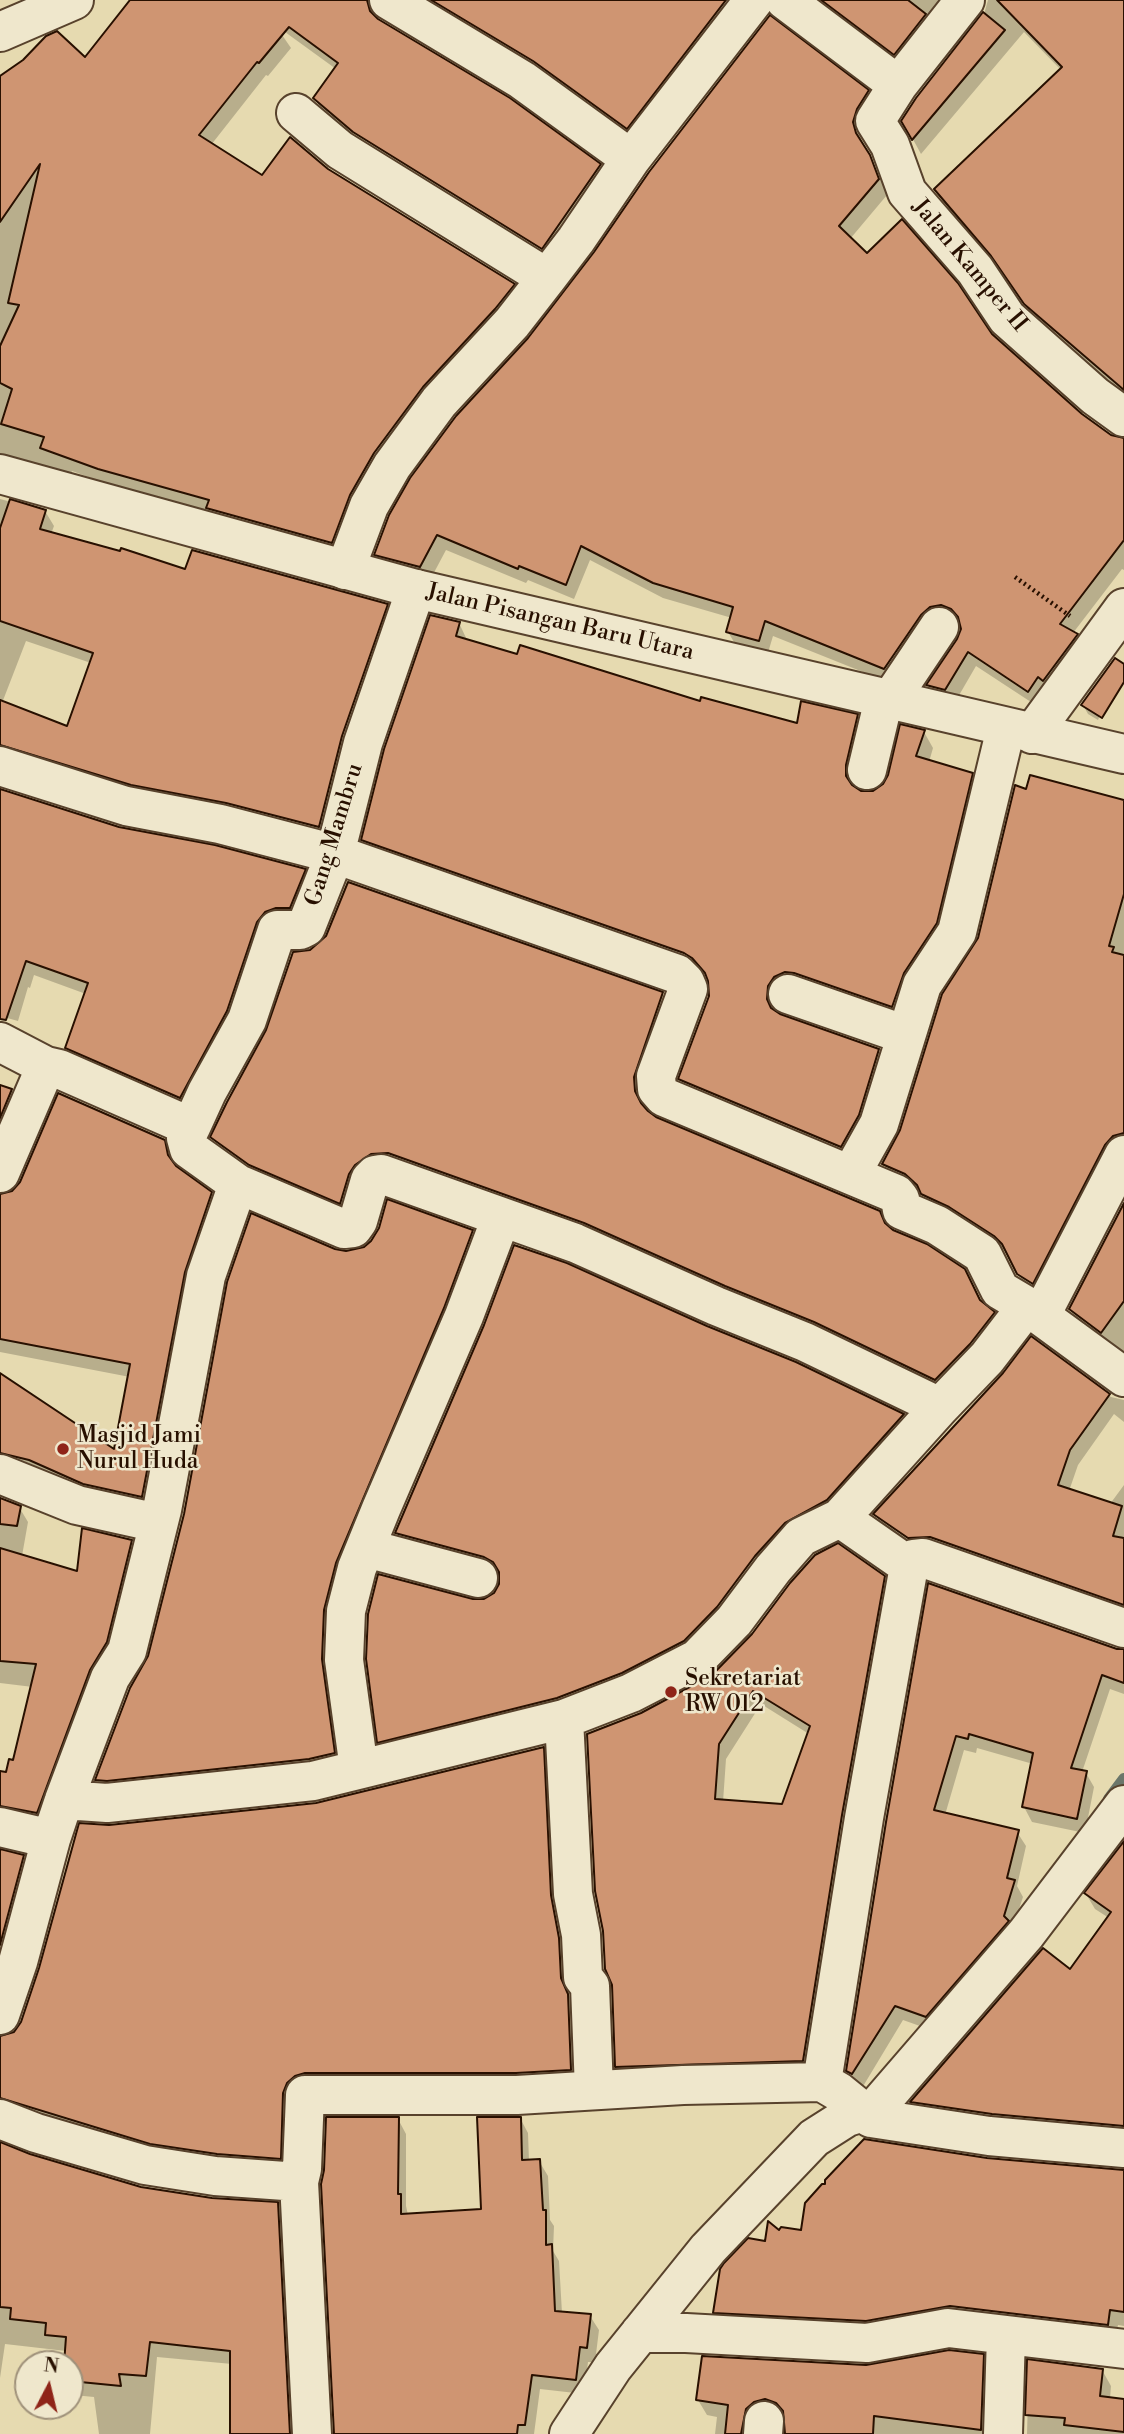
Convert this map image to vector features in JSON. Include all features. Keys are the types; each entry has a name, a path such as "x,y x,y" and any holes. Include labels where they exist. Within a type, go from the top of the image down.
{"street":[{"path":"0,32 74,0"},
{"path":"389,0 522,80 631,159"},
{"path":"345,570 369,506 392,466 439,402 512,323 547,278 631,159 754,0"},
{"path":"785,0 898,85 965,0"},
{"name":"Jalan Kamper II","path":"898,85 875,121 890,145 907,192 975,270 1007,318 1095,396 1124,417"},
{"path":"296,113 340,150 547,278"},
{"name":"Jalan Pisangan Baru Utara","path":"0,474 416,589 1124,754"},
{"name":"Gang Mambru","path":"191,1127 206,1092 247,1020 276,930 300,930 306,927 335,854 363,743 416,589"},
{"path":"851,1174 878,1124 922,985 957,932 1019,731 1102,639 1124,608"},
{"path":"867,770 887,700 939,627"},
{"path":"0,766 126,806 220,824 335,854 677,974 688,989 656,1076 657,1089 664,1097 896,1195 900,1199 902,1210 937,1225 982,1254 1000,1290 1034,1310 1124,1377"},
{"path":"788,994 906,1035"},
{"path":"0,1042 46,1066 59,1069 191,1127 186,1138 188,1149 238,1185 344,1229 353,1228 358,1221 370,1180 375,1175 382,1174 575,1243 716,1306 805,1342 940,1407"},
{"path":"0,1174 46,1066"},
{"path":"64,1800 107,1803 313,1781 564,1719 631,1693 697,1659 734,1621 802,1536 840,1518 940,1407 1034,1310 1124,1154"},
{"path":"0,2015 18,1962 64,1800 110,1678 127,1651 158,1524 206,1276 238,1185"},
{"path":"359,1769 344,1660 346,1611 366,1548 464,1316 501,1217"},
{"path":"0,1474 77,1505 158,1524"},
{"path":"840,1518 909,1566"},
{"path":"366,1548 478,1578"},
{"path":"569,2434 612,2367 708,2249 814,2138 847,2117 850,2102 864,1818 909,1566 914,1559 923,1558 1124,1628"},
{"path":"564,1719 573,1894 581,1935 583,1977 590,1986 594,2091"},
{"path":"850,2102 874,2110 1026,1934 1124,1805"},
{"path":"0,1827 51,1839"},
{"path":"312,2434 299,2182 305,2095 517,2095 683,2085 850,2102 989,2136 1122,2146"},
{"path":"0,2119 36,2133 145,2165 215,2176 299,2182"},
{"path":"640,2333 867,2343 948,2328 1124,2348"},
{"path":"1003,2434 1006,2335"}],"path":[{"path":"1015,577 1102,639"}],"building":[{"path":"130,0 367,0 370,11 378,19 510,98 601,164 542,249 353,132 313,98 338,63 289,27 259,63 257,62 199,135 262,175 290,137 328,169 515,284 423,387 374,453 350,495 332,543 206,508 209,500 98,469 40,448 44,437 1,424 12,389 0,383 0,346 19,305 8,303 40,164 0,222 0,76 23,60 46,36 57,31 85,57"},
{"path":"431,0 726,0 627,129 533,61"},
{"path":"821,0 908,0 926,14 894,55"},
{"path":"997,0 1124,0 1124,390 1024,304 991,256 934,189 1062,67"},
{"path":"983,12 1005,30 912,140 901,121"},
{"path":"770,15 869,90 857,109 853,122 879,179 839,226 867,253 902,219 958,283 992,334 1082,414 1111,435 1124,438 1124,540 1060,624 1078,634 1043,681 1038,677 1028,692 968,652 945,690 926,685 961,629 958,617 951,609 941,605 930,607 921,615 884,669 765,621 759,641 726,632 733,607 653,583 581,546 566,585 519,566 518,569 437,535 420,567 374,555 389,515 410,478 456,416 528,338 594,252 649,172"},
{"path":"10,499 46,510 40,529 120,551 121,548 185,569 192,550 388,604 342,736 319,827 226,803 131,785 0,745 0,700 67,726 93,653 0,621 0,528"},
{"path":"430,615 460,622 456,636 517,654 520,645 700,701 701,697 797,723 801,701 858,714 846,776 852,785 861,791 873,791 883,784 888,775 900,724 925,730 916,756 973,773 937,923 904,973 892,1007 794,973 785,972 774,977 768,986 767,999 771,1008 780,1014 879,1049 859,1115 841,1147 678,1079 709,996 705,973 692,958 361,840 384,749"},
{"path":"1115,658 1124,664 1124,682 1102,718 1081,705"},
{"path":"1030,775 1124,800 1124,894 1109,946 1114,947 1112,952 1124,955 1124,1133 1113,1136 1105,1145 1033,1284 1017,1274 1002,1244 994,1236 949,1207 921,1194 917,1185 905,1174 882,1164 900,1130 942,994 978,938 1015,785 1026,789"},
{"path":"0,789 119,827 215,845 306,869 290,908 276,908 265,912 257,922 227,1011 180,1098 65,1048 88,983 26,961 6,1020 0,1019"},
{"path":"348,882 663,992 634,1077 635,1091 648,1111 656,1117 880,1211 885,1223 893,1230 927,1244 965,1269 980,1300 995,1312 970,1344 935,1380 814,1322 725,1286 584,1223 388,1153 371,1154 355,1165 349,1174 340,1204 249,1165 210,1137 266,1030 293,952 310,950 326,936"},
{"path":"0,1085 12,1089 0,1118"},
{"path":"58,1093 165,1140 168,1155 176,1166 212,1192 185,1272 142,1497 83,1484 29,1460 0,1453 0,1373 114,1449 130,1364 0,1339 0,1194 12,1191 20,1182"},
{"path":"387,1199 473,1230 444,1308 336,1563 324,1610 322,1659 335,1753 309,1759 107,1781 95,1780 130,1688 148,1656 184,1514 227,1282 251,1213 335,1249 346,1251 364,1247 371,1241 379,1228"},
{"path":"1124,1203 1124,1301 1101,1333 1069,1309"},
{"path":"514,1245 567,1263 707,1326 796,1362 904,1414 827,1500 785,1523 755,1556 717,1607 684,1641 622,1673 557,1698 377,1743 366,1659 368,1614 378,1574 473,1599 484,1599 494,1593 499,1584 499,1572 493,1562 484,1557 395,1533 484,1325"},
{"path":"1031,1336 1110,1394 1070,1450 1058,1485 1122,1506 1113,1536 1124,1538 1124,1605 930,1537 908,1538 873,1514 1003,1373"},
{"path":"0,1498 21,1506 17,1526 0,1524"},
{"path":"82,1528 132,1540 107,1642 90,1670 37,1813 0,1806 0,1771 6,1772 9,1759 13,1760 36,1664 0,1661 0,1548 77,1571"},
{"path":"838,1543 885,1576 842,1815 803,2061 615,2067 612,1985 605,1969 603,1931 595,1891 587,1734 641,1713 712,1675 752,1634 815,1555","holes":["753,1691 810,1726 782,1804 715,1799 719,1744"]},
{"path":"928,1583 1117,1649 1124,1649 1124,1683 1102,1675 1071,1768 1087,1771 1077,1819 1022,1807 1033,1753 969,1734 968,1739 956,1736 934,1810 1019,1830 1007,1878 1015,1880 1004,1916 1009,1921 926,2017 895,2006 852,2074 846,2071"},
{"path":"544,1747 551,1895 559,1938 561,1978 568,1994 571,2070 516,2073 305,2073 295,2076 287,2083 283,2093 281,2159 217,2154 150,2144 0,2098 0,2036 14,2032 21,2022 39,1968 79,1823 109,1825 316,1803"},
{"path":"1124,1841 1124,2126 992,2114 910,2102 1043,1948 1070,1969 1111,1912 1084,1893"},
{"path":"0,1849 24,1855 0,1945"},
{"path":"326,2117 399,2117 398,2194 401,2194 401,2214 481,2209 477,2117 521,2117 522,2160 540,2159 543,2210 546,2210 546,2245 552,2244 555,2311 591,2314 587,2348 580,2347 576,2380 532,2375 525,2425 518,2425 517,2434 334,2434 321,2184"},
{"path":"864,2139 987,2158 1124,2170 1124,2312 1110,2310 1108,2325 950,2306 866,2321 713,2313 720,2269 724,2263 748,2238 765,2241 768,2221 779,2230 781,2227 801,2230 805,2203"},
{"path":"0,2142 30,2154 141,2187 212,2198 278,2202 290,2434 230,2434 230,2351 150,2342 146,2376 119,2374 121,2386 84,2382 84,2350 65,2350 66,2337 45,2335 46,2323 10,2319 11,2308 0,2307"},
{"path":"949,2350 984,2354 981,2430 874,2416 873,2434 785,2434 783,2411 776,2403 765,2399 754,2402 746,2409 741,2434 725,2434 728,2405 696,2400 702,2356 866,2365"},
{"path":"1027,2359 1103,2369 1100,2396 1124,2399 1124,2432 1064,2425 1065,2418 1025,2415"}],"waterway":[{"path":"1109,1799 1124,1779"}],"place":[{"name":"Masjid Jami Nurul Huda","path":"63,1449"},
{"name":"Sekretariat RW 012","path":"671,1692"}]}
